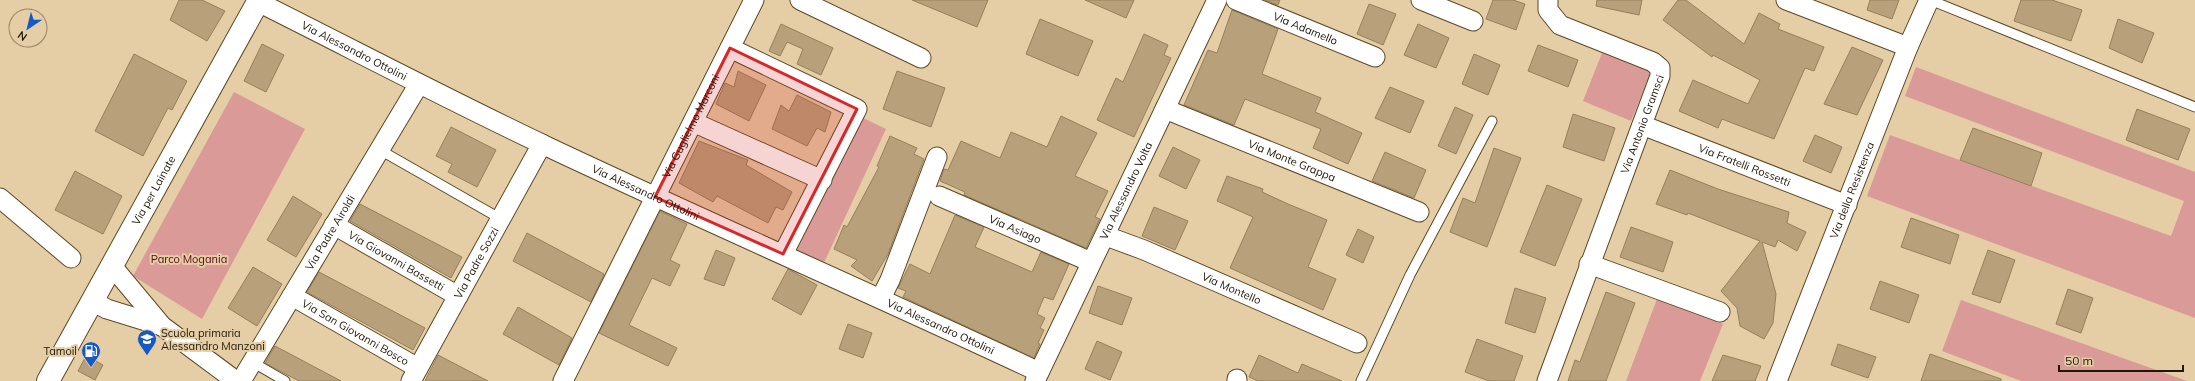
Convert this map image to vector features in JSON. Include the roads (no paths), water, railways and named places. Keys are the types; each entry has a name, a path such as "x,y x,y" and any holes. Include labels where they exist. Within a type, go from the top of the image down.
{"street":[{"name":"Via Guglielmo Marconi","path":"563,381 754,0"},
{"path":"800,0 921,58"},
{"name":"Via Alessandro Volta","path":"1037,376 1106,236 1217,0"},
{"name":"Via Adamello","path":"1236,0 1375,57"},
{"path":"1421,0 1473,21"},
{"name":"Via Antonio Gramsci","path":"1547,381 1589,264 1660,76 1660,68 1653,62 1560,25 1548,10 1548,0"},
{"path":"1786,0 1908,47"},
{"name":"Via della Resistenza","path":"1777,381 1908,47 1930,0"},
{"name":"Via Alessandro Ottolini","path":"259,1 419,84 542,144 655,197 881,298 1037,376"},
{"name":"Via per Lainate","path":"48,381 259,1"},
{"path":"730,48 857,109 783,254"},
{"name":"Via Padre Airoldi","path":"241,381 419,84"},
{"name":"Via Monte Grappa","path":"1165,109 1419,212"},
{"path":"693,122 822,180"},
{"name":"Via Fratelli Rossetti","path":"1642,125 1847,205"},
{"name":"Via Padre Sozzi","path":"415,374 542,144"},
{"path":"881,298 890,280 937,157"},
{"name":"Via Asiago","path":"939,196 1092,262"},
{"path":"0,198 71,258"},
{"name":"Via Giovanni Bassetti","path":"334,226 458,296"},
{"name":"Via Montello","path":"1106,236 1144,250 1357,343"},
{"path":"1589,264 1720,312"},
{"path":"112,266 162,326 236,381"},
{"name":"Via San Giovanni Bosco","path":"292,296 415,374"},
{"path":"92,301 107,309 162,326"}],"lane":[{"path":"1930,0 2195,107"},
{"path":"1361,381 1410,275 1492,122"},
{"path":"380,150 501,219"},
{"path":"252,362 285,381"}],"place":[{"name":"Scuola primaria Alessandro Manzoni","path":"147,356"},
{"name":"Tamoil","path":"91,368"}],"park label":[{"name":"Parco Mogania","path":"189,259"}]}
